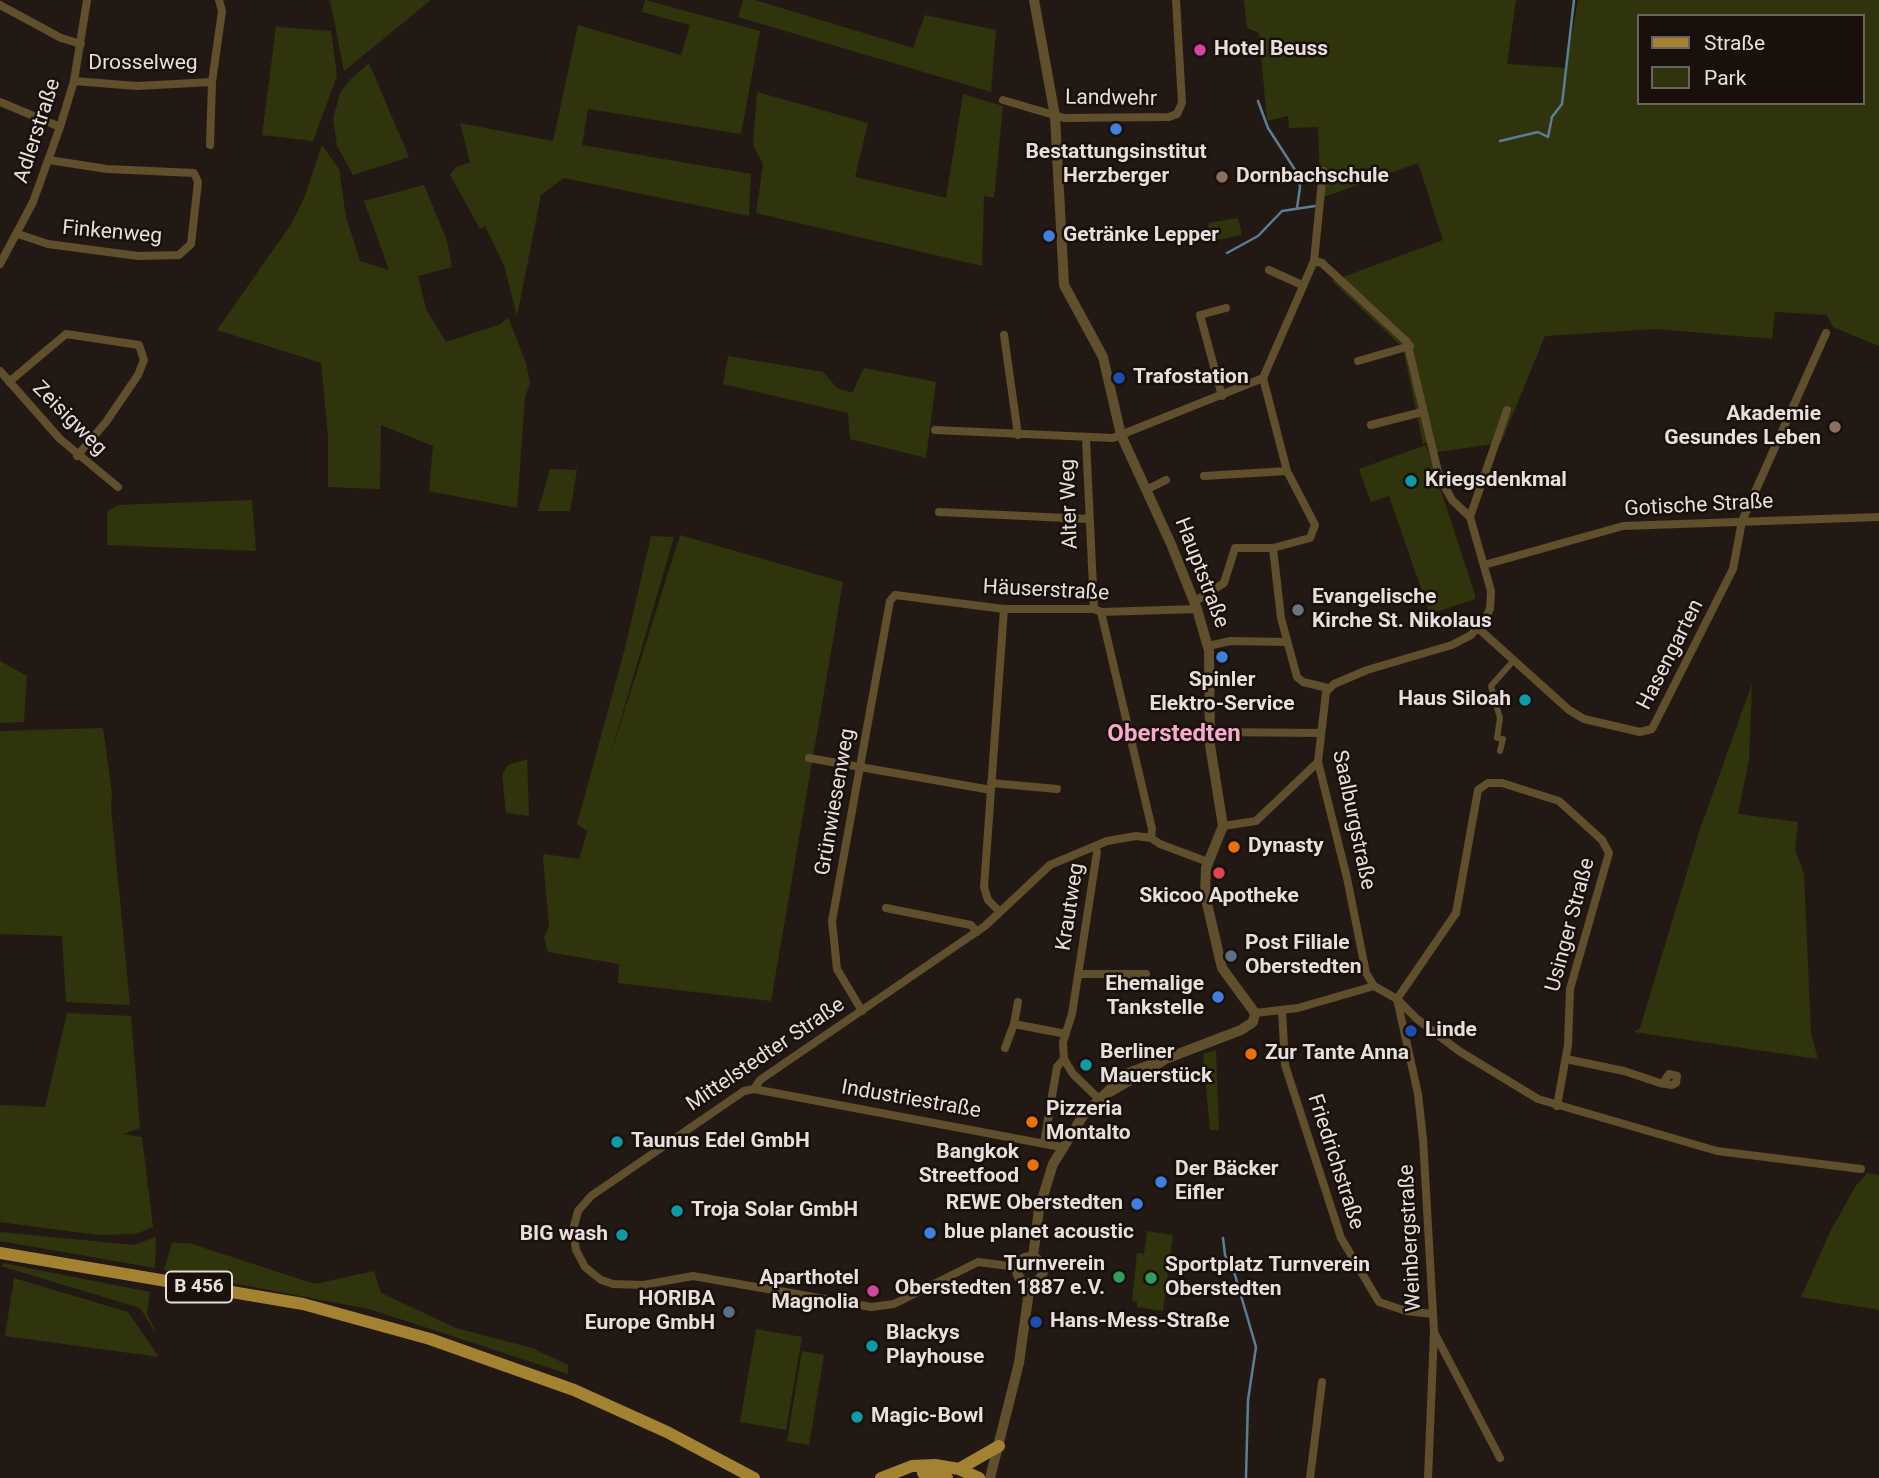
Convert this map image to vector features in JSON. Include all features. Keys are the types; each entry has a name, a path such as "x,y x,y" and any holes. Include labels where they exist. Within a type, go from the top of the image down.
{"main road":[{"name":"B 456","path":"0,1253 303,1304 430,1339 574,1390 667,1432 754,1478"},
{"path":"959,1469 999,1446"},
{"path":"881,1478 912,1466 959,1469 979,1478"},
{"path":"903,1478 924,1472 947,1478"}],"street":[{"name":"Adlerstraße","path":"0,264 18,234 60,127 74,81 87,0"},
{"name":"Drosselweg","path":"210,145 212,82 222,11 219,0"},
{"name":"Hauptstraße","path":"1034,0 1055,116 1064,285 1103,357 1121,435 1196,606 1208,646 1210,732 1223,826"},
{"name":"Landwehr","path":"1055,116 1118,118 1177,114 1182,103 1176,0"},
{"path":"0,5 61,38 81,44"},
{"name":"Drosselweg","path":"74,81 137,86 212,82"},
{"path":"1003,100 1055,116"},
{"path":"0,103 60,127"},
{"name":"Finkenweg","path":"18,234 48,244 138,256 179,255 189,248 198,185 194,173 107,169 49,160"},
{"path":"1196,606 1224,583 1235,548 1273,548 1310,538 1315,525 1287,471 1263,378 1314,261 1323,171"},
{"path":"1273,548 1279,603 1287,642 1297,677 1303,682 1328,688 1367,670 1452,645 1479,629 1492,602 1470,517 1443,488 1422,412 1410,346 1322,263 1314,261"},
{"path":"1269,270 1302,285"},
{"path":"1222,396 1200,316 1226,308"},
{"path":"1742,521 1826,333"},
{"path":"9,382 66,334 139,345 144,360 138,375 106,422 77,456"},
{"path":"1004,335 1018,435"},
{"path":"1358,361 1410,346"},
{"name":"Zeisigweg","path":"0,371 77,456 118,486"},
{"path":"935,429 1086,439 1121,435 1263,378"},
{"path":"1470,517 1507,410"},
{"path":"1371,425 1422,412"},
{"name":"Alter Weg","path":"1086,439 1088,519 1097,611 1150,819 1151,838"},
{"path":"1204,476 1287,471"},
{"path":"1146,490 1166,480"},
{"path":"939,512 1088,519"},
{"name":"Gotische Straße","path":"1484,565 1623,526 1879,517"},
{"name":"Hasengarten","path":"1479,629 1584,719 1648,731 1658,722 1733,569 1742,521"},
{"name":"Häuserstraße","path":"895,595 1004,609 1097,611 1196,606"},
{"name":"Grünwiesenweg","path":"862,1010 836,969 832,921 890,601 895,595"},
{"path":"1000,912 988,900 984,887 1004,609"},
{"path":"1208,646 1230,641 1287,642"},
{"path":"1500,751 1503,740 1497,738 1500,718 1491,690 1514,660"},
{"name":"Saalburgstraße","path":"1328,688 1318,762 1348,878 1362,956 1366,972 1374,986"},
{"path":"1210,732 1320,733"},
{"path":"809,758 991,787 1057,789"},
{"path":"1255,1013 1228,979 1219,960 1205,895 1208,862 1223,826 1252,823 1318,762"},
{"name":"Usinger Straße","path":"1397,999 1456,913 1478,790 1495,782 1546,795 1578,815 1606,844 1609,853 1570,989 1566,1059 1556,1106"},
{"name":"Mittelstedter Straße","path":"1017,1267 985,1262 972,1264 882,1307 693,1276 626,1286 601,1280 585,1267 574,1242 578,1211 591,1196 744,1091 754,1088 760,1080 977,932 1050,865 1095,846 1127,837 1151,838 1208,862"},
{"name":"Krautweg","path":"1044,1143 1057,1067 1064,1059 1062,1046 1072,1014 1097,852 1095,846"},
{"path":"886,908 971,925 977,932"},
{"name":"Krautweg","path":"1078,974 1146,974"},
{"path":"1255,1013 1282,1010 1374,986 1397,999 1417,1019 1459,1051 1521,1091 1556,1106 1717,1151 1861,1168"},
{"name":"Weinbergstraße","path":"1397,999 1420,1108 1434,1331 1428,1478"},
{"path":"1005,1048 1014,1024 1018,1002"},
{"name":"Friedrichstraße","path":"1282,1010 1285,1065 1340,1238 1380,1302 1406,1311 1433,1314"},
{"path":"1033,1257 1039,1209 1061,1147 1099,1099 1126,1073 1241,1030 1253,1022 1255,1013"},
{"path":"1014,1024 1066,1034"},
{"path":"1064,1059 1073,1074 1099,1099"},
{"path":"1566,1059 1663,1083"},
{"name":"Industriestraße","path":"754,1088 1061,1147"},
{"path":"1033,1257 1043,1265 1043,1274 1039,1281 1030,1284 1020,1279 1017,1267 1024,1259 1033,1257"},
{"path":"990,1478 1019,1363 1030,1284"},
{"path":"1434,1331 1500,1458"},
{"path":"1310,1478 1322,1382"}],"green space":[{"path":"330,0 431,0 344,71"},
{"path":"645,0 760,31 741,134 588,109 582,145 751,174 749,216 564,178 541,195 517,316 504,265 485,226 480,229 450,175 456,167 470,162 460,123 553,141 578,25 681,55 690,25 642,12"},
{"path":"743,0 755,0 913,48 925,15 996,30 991,92 738,17"},
{"path":"1244,0 1516,0 1507,64 1566,68 1578,0 1879,0 1879,346 1833,327 1827,315 1775,312 1772,339 1656,329 1545,336 1501,443 1437,452 1433,441 1423,444 1404,353 1399,344 1332,281 1443,240 1418,163 1316,200 1320,184 1318,127 1289,128 1288,116 1267,121 1259,33 1247,28"},
{"path":"276,27 331,31 337,76 313,141 262,135"},
{"path":"369,63 409,157 353,175 337,146 333,119 340,93"},
{"path":"757,92 868,123 855,177 946,198 963,94 1003,106 994,198 984,196 982,266 756,213 763,165 753,145"},
{"path":"322,145 339,169 346,217 360,261 389,270 364,201 424,185 447,241 452,267 418,276 426,309 446,342 501,324 508,317 526,363 530,384 525,397 517,508 429,491 433,446 381,425 380,489 328,487 328,436 321,363 217,330 292,223 305,196"},
{"path":"1238,218 1242,235 1211,241 1208,223"},
{"path":"728,356 823,372 837,388 852,393 864,368 936,382 926,458 850,439 848,413 723,384"},
{"path":"1426,445 1475,595 1475,599 1430,614 1389,496 1371,502 1359,469"},
{"path":"550,469 577,470 570,511 538,511"},
{"path":"252,500 256,551 107,545 107,512 118,505"},
{"path":"680,535 843,582 771,1001 618,983 619,964 548,952 544,937 549,926 544,854 579,859 591,820 587,831 577,824 625,648 651,536 674,537 609,760"},
{"path":"0,661 27,676 24,722 0,723"},
{"path":"1752,684 1749,760 1738,814 1798,822 1795,849 1804,874 1811,1033 1818,1059 1634,1032 1640,1028 1699,832"},
{"path":"103,728 112,793 111,807 130,1005 66,1002 62,936 0,934 0,731"},
{"path":"527,759 529,816 506,813 502,775 508,765"},
{"path":"67,1013 131,1016 140,1128 123,1134 142,1137 153,1227 136,1234 97,1235 0,1222 0,1105 45,1107"},
{"path":"1216,1050 1219,1130 1210,1130 1203,1054"},
{"path":"1867,1173 1879,1175 1879,1310 1801,1297 1831,1230 1855,1187"},
{"name":"Sportplatz Turnverein Oberstedten","path":"1147,1231 1173,1235 1163,1311 1137,1307 1137,1302 1132,1301 1137,1253 1144,1254"},
{"path":"0,1232 134,1245 156,1237 155,1268 0,1241"},
{"path":"172,1243 189,1243 315,1284 374,1271 381,1293 456,1328 532,1348 568,1365 568,1374 369,1309 164,1270"},
{"path":"3,1263 150,1292 147,1313 157,1335 140,1308 1,1266"},
{"path":"14,1278 128,1312 159,1357 5,1336"},
{"path":"756,1329 802,1337 786,1430 740,1422"},
{"path":"802,1351 824,1355 809,1445 787,1441"}],"waterway":[{"path":"1500,141 1538,132 1548,137 1552,117 1562,104 1574,0"},
{"path":"1258,101 1268,128 1299,176 1297,208"},
{"path":"1227,253 1258,236 1282,211 1315,206"},
{"path":"1223,1238 1225,1255 1235,1275 1256,1347 1248,1400 1246,1478"}],"place":[{"name":"Hotel Beuss","path":"1200,50"},
{"name":"Bestattungsinstitut Herzberger","path":"1116,129"},
{"name":"Dornbachschule","path":"1222,177"},
{"name":"Getränke Lepper","path":"1049,236"},
{"name":"Trafostation","path":"1119,378"},
{"name":"Akademie Gesundes Leben","path":"1835,427"},
{"name":"Kriegsdenkmal","path":"1411,481"},
{"name":"Evangelische Kirche St. Nikolaus","path":"1298,610"},
{"name":"Spinler Elektro-Service","path":"1222,657"},
{"name":"Haus Siloah","path":"1525,700"},
{"name":"Dynasty","path":"1234,847"},
{"name":"Skicoo Apotheke","path":"1219,873"},
{"name":"Post Filiale Oberstedten","path":"1231,956"},
{"name":"Ehemalige Tankstelle","path":"1218,997"},
{"name":"Linde","path":"1411,1031"},
{"name":"Zur Tante Anna","path":"1251,1054"},
{"name":"Berliner Mauerstück","path":"1086,1065"},
{"name":"Pizzeria Montalto","path":"1032,1122"},
{"name":"Taunus Edel GmbH","path":"617,1142"},
{"name":"Bangkok Streetfood","path":"1033,1165"},
{"name":"Der Bäcker Eifler","path":"1161,1182"},
{"name":"REWE Oberstedten","path":"1137,1204"},
{"name":"Troja Solar GmbH","path":"677,1211"},
{"name":"blue planet acoustic","path":"930,1233"},
{"name":"BIG wash","path":"622,1235"},
{"name":"Turnverein Oberstedten 1887 e.V.","path":"1119,1277"},
{"name":"Sportplatz Turnverein Oberstedten","path":"1151,1278"},
{"name":"Aparthotel Magnolia","path":"873,1291"},
{"name":"HORIBA Europe GmbH","path":"729,1312"},
{"name":"Hans-Mess-Straße","path":"1036,1322"},
{"name":"Blackys Playhouse","path":"872,1346"},
{"name":"Magic-Bowl","path":"857,1417"}],"district":[{"name":"Oberstedten","path":"1174,735"}]}
